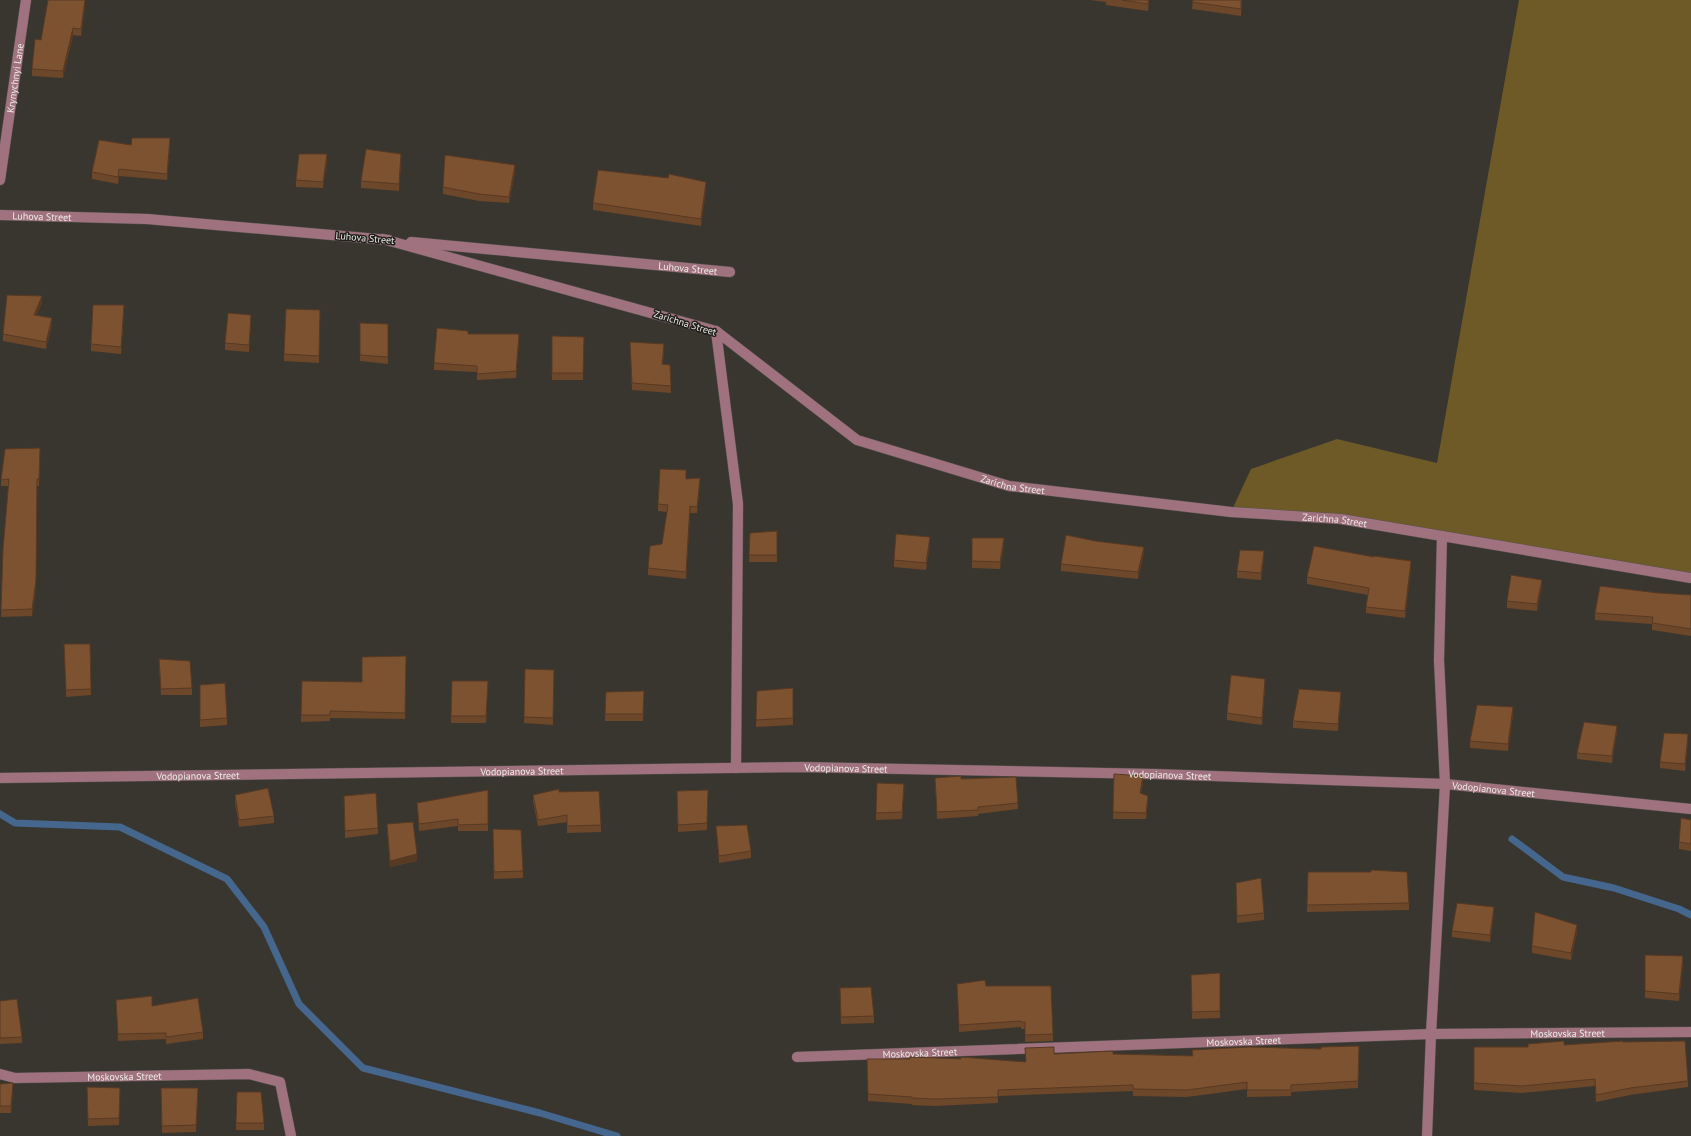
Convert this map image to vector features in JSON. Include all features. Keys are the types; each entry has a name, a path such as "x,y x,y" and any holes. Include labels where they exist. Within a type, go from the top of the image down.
{"street":[{"name":"Krynychnyi Lane","path":"0,180 26,0"},
{"name":"Luhova Street","path":"0,215 147,219 383,239 730,272"},
{"name":"Zarichna Street","path":"383,239 716,331 858,440 1009,486 1231,512 1341,519 1691,578"},
{"path":"716,331 738,504 736,768"},
{"path":"1427,1136 1431,1034 1445,784 1439,660 1442,536"},
{"name":"Vodopianova Street","path":"0,778 802,766 1154,774 1445,784 1691,809"},
{"name":"Moskovska Street","path":"797,1057 1431,1034 1691,1032"},
{"name":"Moskovska Street","path":"0,1074 15,1078 249,1074 280,1082 291,1136"}],"shaded area":[{"path":"1519,0 1691,0 1691,578 1341,519 1231,512 1251,469 1337,439 1437,463"}],"building":[{"path":"48,0 85,0 81,29 73,28 63,71 32,69 35,39 41,40"},
{"path":"1122,0 1148,0 1148,4"},
{"path":"1193,0 1241,0 1241,9 1192,2"},
{"path":"132,138 170,138 167,174 119,169 118,177 92,172 99,140 131,145"},
{"path":"366,149 401,154 399,184 361,181"},
{"path":"299,154 327,154 323,182 296,180"},
{"path":"445,155 515,165 509,197 479,194 443,187"},
{"path":"598,170 668,178 669,174 706,182 701,219 593,203"},
{"path":"7,295 42,296 34,315 52,318 46,342 3,334"},
{"path":"93,305 124,305 121,347 91,344"},
{"path":"286,309 320,310 319,356 284,354"},
{"path":"228,313 251,315 249,345 225,343"},
{"path":"360,323 388,324 388,357 360,355"},
{"path":"437,328 468,331 468,334 519,334 516,371 477,374 477,366 434,363"},
{"path":"552,336 584,337 583,373 552,373"},
{"path":"630,342 664,344 662,364 670,365 671,386 632,383"},
{"path":"40,448 39,479 37,479 36,580 32,609 1,610 3,549 9,479 1,480 5,449"},
{"path":"660,469 686,470 686,479 700,478 697,507 690,506 686,572 648,568 650,546 662,544 668,505 658,504"},
{"path":"777,531 777,555 749,555 750,533"},
{"path":"896,534 930,537 926,563 894,560"},
{"path":"1066,535 1095,541 1144,547 1138,572 1061,564"},
{"path":"972,538 1004,538 1000,562 972,561"},
{"path":"1314,546 1374,557 1411,561 1405,611 1366,607 1369,588 1307,577"},
{"path":"1240,550 1264,551 1261,573 1237,571"},
{"path":"1511,575 1542,580 1537,604 1507,601"},
{"path":"1600,586 1658,593 1691,595 1691,629 1652,623 1653,617 1595,613"},
{"path":"64,644 90,644 91,689 66,690"},
{"path":"406,656 405,713 330,711 330,715 301,715 302,681 362,682 362,657"},
{"path":"159,659 190,661 192,688 161,689"},
{"path":"525,669 554,670 553,718 524,717"},
{"path":"1231,675 1265,679 1262,718 1227,713"},
{"path":"452,681 488,681 486,716 451,716"},
{"path":"225,683 227,718 200,720 200,685"},
{"path":"793,688 793,718 756,720 757,691"},
{"path":"1299,689 1341,692 1338,724 1293,721"},
{"path":"644,691 643,714 605,714 606,692"},
{"path":"1477,705 1513,707 1508,744 1470,741"},
{"path":"1584,722 1617,726 1612,756 1577,753"},
{"path":"1664,733 1688,734 1685,764 1660,762"},
{"path":"1114,774 1143,776 1140,793 1148,796 1146,813 1113,812"},
{"path":"961,776 961,779 1016,777 1018,803 978,807 978,810 937,812 935,778"},
{"path":"877,783 904,784 902,812 876,813"},
{"path":"268,788 274,816 239,820 235,795"},
{"path":"559,789 559,792 599,791 601,825 567,826 567,815 538,820 533,795"},
{"path":"488,790 488,824 458,825 458,819 419,824 417,803"},
{"path":"708,790 707,823 678,825 677,791"},
{"path":"376,793 378,828 345,831 344,796"},
{"path":"1681,818 1691,820 1691,844 1679,842"},
{"path":"413,822 417,854 390,861 387,824"},
{"path":"747,825 751,851 719,856 716,826"},
{"path":"493,829 521,830 523,871 494,872"},
{"path":"1371,870 1407,872 1409,903 1307,905 1308,872 1371,872"},
{"path":"1261,878 1264,913 1237,916 1236,883"},
{"path":"1457,903 1494,907 1490,935 1452,931"},
{"path":"1535,912 1577,925 1571,953 1532,946"},
{"path":"1645,955 1683,956 1679,994 1645,991"},
{"path":"1220,973 1220,1011 1192,1012 1191,975"},
{"path":"985,980 986,986 1051,986 1053,1034 1025,1035 1025,1022 1021,1021 959,1025 957,984"},
{"path":"871,987 874,1016 841,1017 840,988"},
{"path":"152,996 152,1006 198,998 203,1032 166,1037 166,1033 118,1034 116,1000"},
{"path":"17,999 22,1037 0,1038 0,1001"},
{"path":"1564,1041 1564,1045 1623,1041 1685,1041 1688,1081 1630,1088 1596,1095 1595,1079 1522,1086 1474,1083 1474,1047 1528,1047 1528,1044"},
{"path":"1359,1046 1358,1081 1291,1085 1291,1090 1247,1090 1247,1082 1187,1090 1133,1089 1133,1085 998,1090 998,1097 935,1099 868,1094 867,1059 910,1059 910,1057 961,1059 961,1057 1026,1062 1025,1048 1054,1047 1054,1054 1113,1051 1113,1054 1193,1056 1192,1050 1250,1047 1321,1049 1321,1047"},
{"path":"13,1083 11,1106 0,1106 0,1084"},
{"path":"87,1087 120,1088 119,1118 88,1119"},
{"path":"161,1088 198,1088 196,1125 162,1126"},
{"path":"237,1092 261,1092 264,1123 236,1123"}],"waterway":[{"path":"0,814 15,823 120,827 227,879 264,927 299,1004 363,1068 540,1113 617,1136"},
{"path":"1512,839 1563,877 1614,888 1679,909 1691,915"}]}
